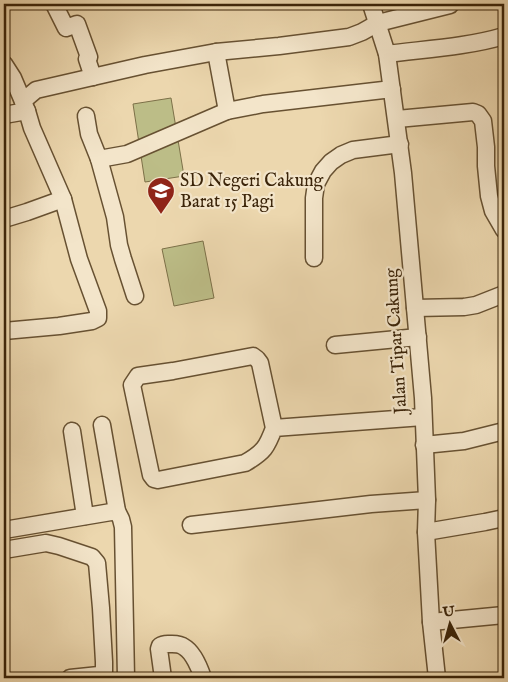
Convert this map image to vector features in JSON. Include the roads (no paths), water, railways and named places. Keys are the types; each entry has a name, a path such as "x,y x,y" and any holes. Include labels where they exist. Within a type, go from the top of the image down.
{"street":[{"path":"54,4 66,28 77,24 89,57 87,59 93,77"},
{"name":"Jalan Tipar Cakung","path":"372,4 387,54 403,173 423,398 427,500 426,532 431,622 437,678"},
{"path":"4,115 25,106 36,90 145,65 216,52 341,38 362,32 378,23 450,5"},
{"path":"387,54 468,44 504,36"},
{"path":"216,52 227,111"},
{"path":"4,64 13,78 62,199 79,258 98,311 98,318 92,321 4,331"},
{"path":"99,159 127,154 227,111 264,104 392,89"},
{"path":"397,119 473,112 478,114 483,120 489,196 504,230"},
{"path":"86,116 115,217 123,259 135,296"},
{"path":"314,258 314,198 316,184 323,171 336,158 354,150 400,144"},
{"path":"4,219 62,199"},
{"path":"415,308 464,307 476,305 504,294"},
{"path":"335,345 418,337"},
{"path":"253,356 260,363 274,428 268,446 257,457 245,463 158,480 154,479 151,475 132,385 138,376 253,356"},
{"path":"274,428 423,417"},
{"path":"102,425 117,511 123,527 126,678"},
{"path":"424,446 464,441 504,430"},
{"path":"72,431 85,516"},
{"path":"191,525 371,504 427,500"},
{"path":"4,530 117,511"},
{"path":"426,532 504,518"},
{"path":"4,550 46,543 92,557 97,563 102,617 104,672 98,675 70,678"},
{"path":"431,622 504,615"},
{"path":"163,678 159,648 164,644 179,645 188,650 199,668 202,678"}],"place":[{"name":"SD Negeri Cakung Barat 15 Pagi","path":"161,215"}]}
